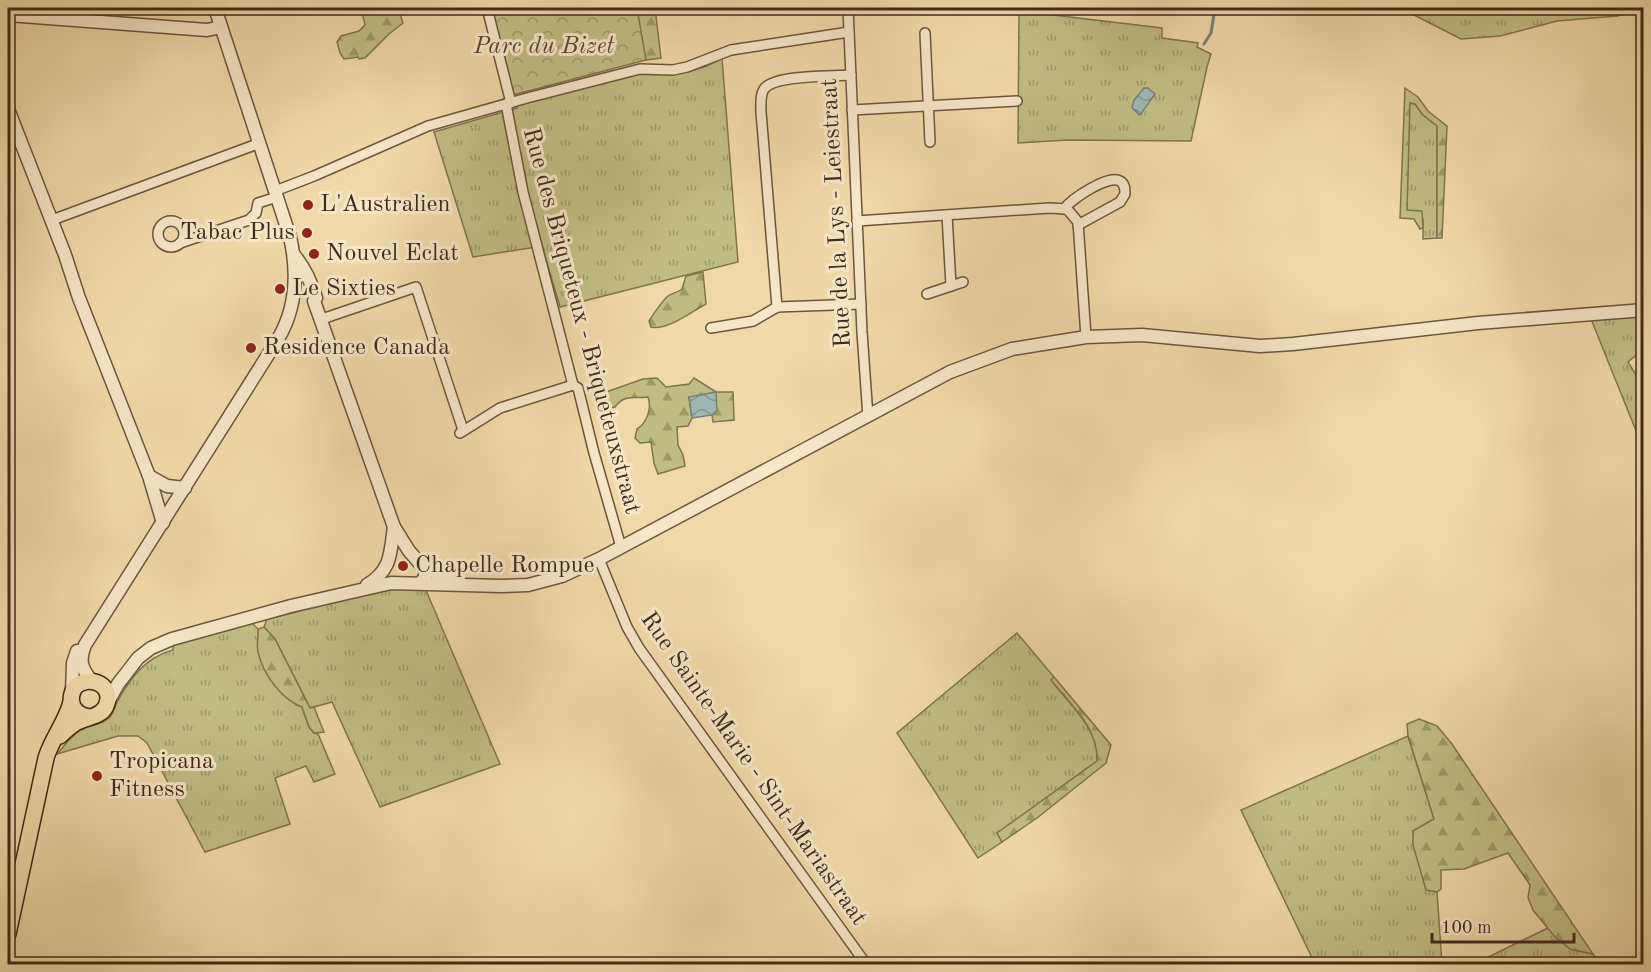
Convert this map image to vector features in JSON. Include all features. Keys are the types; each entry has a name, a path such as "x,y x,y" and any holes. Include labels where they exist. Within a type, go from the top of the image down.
{"main road":[{"path":"8,934 50,747 67,714 72,697 82,682 94,681 106,690 107,704 101,713 73,724 50,747"},
{"path":"72,697 77,712 90,717"}],"street":[{"path":"215,8 290,237 296,274 293,301 286,324 278,339 85,645 81,662 83,669 94,681 110,679 164,642 361,588 388,577 446,585 512,586 536,584 562,576 599,559 950,372 1012,349 1086,338 1142,335 1233,344 1269,345 1325,341 1478,323 1644,310"},
{"name":"Rue des Briqueteux - Briqueteuxstraat","path":"487,8 508,104 523,192 573,385 578,388 582,399 594,453 621,547"},
{"name":"Rue de la Lys - Leiestraat","path":"848,8 868,417"},
{"path":"9,16 59,13 207,30 221,27"},
{"path":"180,243 249,219 256,213 258,203 428,126 640,69 673,70 731,50 849,32"},
{"path":"925,33 930,142"},
{"path":"777,307 761,95 771,82 783,79 851,75"},
{"path":"852,110 1017,101"},
{"path":"8,108 149,476 163,523"},
{"path":"52,220 260,143"},
{"path":"1065,209 1074,198 1107,181 1116,179 1124,184 1125,194 1120,202 1078,225"},
{"path":"857,221 1048,208 1065,209 1072,213 1078,225 1086,338"},
{"path":"947,215 951,286"},
{"path":"294,254 308,274 316,298 314,301 394,527 409,552 425,569 464,584"},
{"path":"927,294 963,282"},
{"path":"322,319 416,287 461,432 500,408 573,385"},
{"path":"293,301 302,299 314,301"},
{"path":"711,328 753,321 777,307 861,304"},
{"path":"149,476 167,486 185,488"},
{"path":"388,577 394,527"},
{"path":"390,555 409,552"},
{"name":"Rue Sainte-Marie - Sint-Mariastraat","path":"599,559 627,627 639,648 866,964"},
{"path":"420,583 425,578 425,569"},
{"path":"72,697 74,659 77,651 85,645"},
{"path":"107,704 131,665"}],"green space":[{"path":"361,8 398,8 403,23 365,58 344,59 337,42 341,36 359,31 365,25"},
{"name":"Parc du Bizet","path":"491,8 637,8 646,60 509,96"},
{"path":"635,8 655,8 661,58 646,60"},
{"path":"1414,8 1644,9 1617,16 1557,21 1500,36 1461,39 1414,15"},
{"path":"1019,11 1162,28 1162,38 1198,43 1197,47 1211,54 1191,141 1068,140 1018,143"},
{"path":"722,58 738,262 560,307 542,246 473,257 434,132 517,108 517,104 640,73 688,72"},
{"path":"1405,88 1418,97 1428,111 1447,126 1442,238 1437,238 1437,126 1422,114 1415,104 1410,103 1407,210 1422,211 1423,228 1420,229 1414,219 1400,218"},
{"path":"1409,103 1415,104 1422,114 1437,126 1437,238 1423,239 1423,219 1407,210"},
{"path":"703,272 706,304 671,324 651,327 649,321 668,296 682,289 686,276"},
{"path":"1643,315 1643,350 1628,362 1643,386 1643,448 1591,319"},
{"path":"657,378 666,387 689,384 694,378 716,392 733,392 734,420 713,422 712,415 717,410 689,397 692,418 688,426 677,427 678,445 685,466 658,474 651,442 640,443 635,438 637,429 648,415 648,397 622,400 615,407 610,408 606,392 643,379"},
{"path":"425,588 500,764 380,807 332,702 310,708 275,639 264,627 267,619 388,589"},
{"path":"251,622 258,629 259,636 296,705 302,707 309,727 318,734 335,774 314,782 306,766 275,778 290,824 205,852 147,743 138,736 118,736 57,754 80,730 109,718 133,677 147,663 173,650 173,644"},
{"path":"264,627 275,639 310,708 314,707 324,732 314,733 309,727 302,707 280,692 264,669 257,649 258,629"},
{"path":"1017,633 1054,677 1052,681 1082,718 1093,738 1097,761 998,833 1002,842 978,858 897,733"},
{"path":"1054,677 1111,745 1106,763 1037,818 1002,842 997,833 1097,761 1093,738 1088,728 1051,680"},
{"path":"1419,719 1437,726 1452,744 1593,954 1570,949 1555,937 1533,910 1528,898 1530,885 1508,853 1464,869 1441,870 1441,889 1437,892 1426,890 1413,845 1413,831 1434,819 1408,736 1407,724"},
{"path":"1408,736 1434,819 1413,831 1426,889 1437,892 1442,964 1315,964 1241,810"},
{"path":"1548,928 1570,949 1593,954 1601,964 1474,964"}],"water":[{"path":"1144,88 1148,88 1155,94 1140,115 1132,108 1134,100"},
{"path":"716,392 717,410 712,415 692,418 689,397"}],"waterway":[{"path":"1204,44 1211,33 1215,8"}],"place":[{"name":"L'Australien","path":"308,205"},
{"name":"Tabac Plus","path":"307,233"},
{"name":"Nouvel Eclat","path":"314,254"},
{"name":"Le Sixties","path":"280,289"},
{"name":"Residence Canada","path":"251,348"},
{"name":"Chapelle Rompue","path":"403,566"},
{"name":"Tropicana Fitness","path":"97,776"}]}
